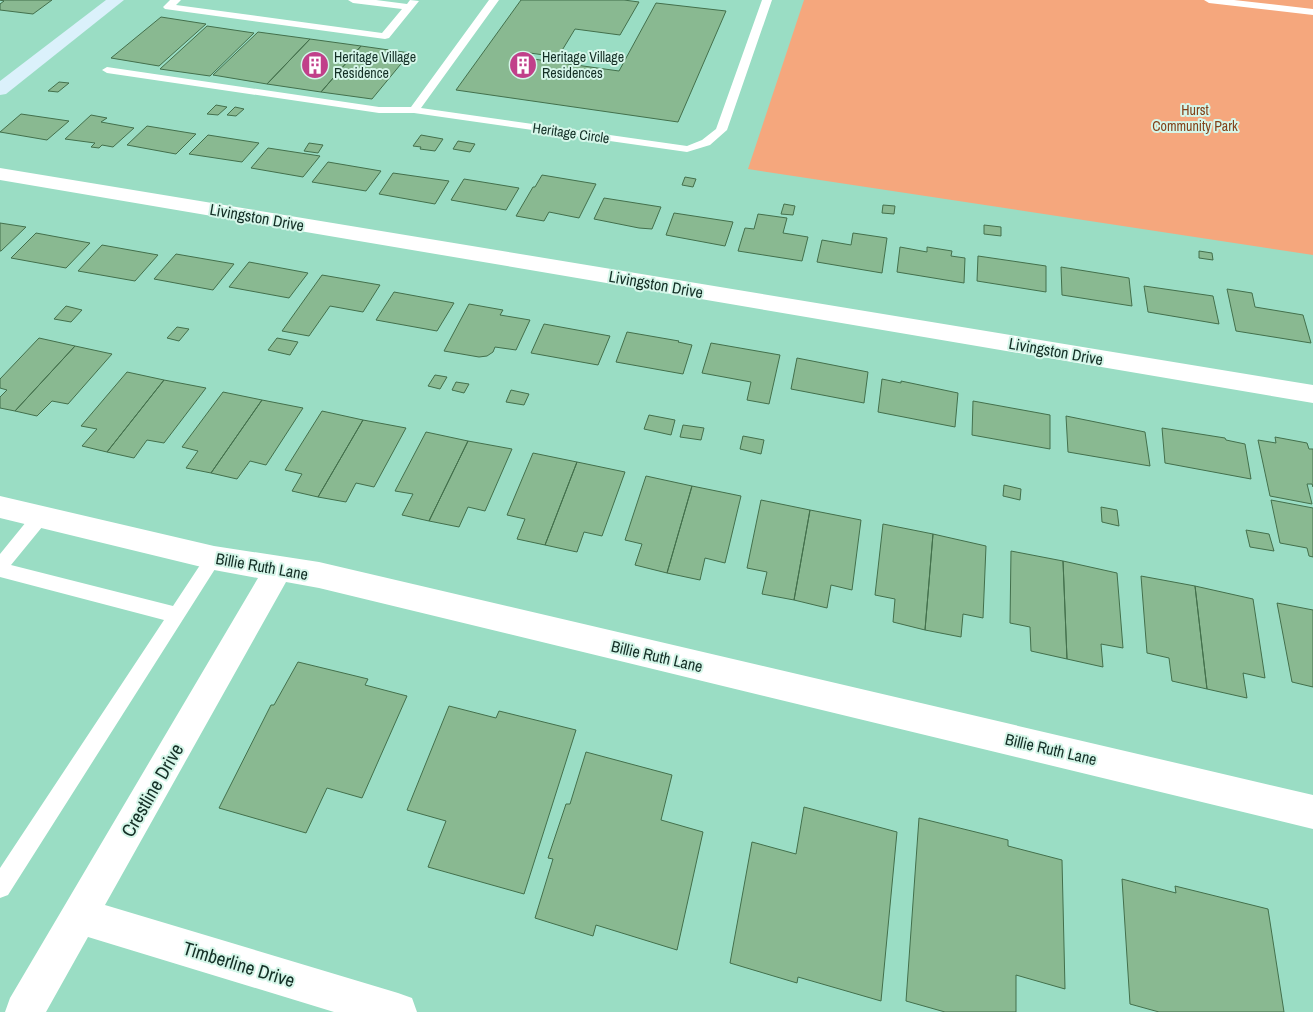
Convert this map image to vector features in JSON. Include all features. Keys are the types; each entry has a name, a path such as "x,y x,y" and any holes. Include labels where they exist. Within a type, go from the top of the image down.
{"main road":[{"path":"0,90 116,0"}],"street":[{"name":"Livingston Drive","path":"0,174 1313,394"},
{"name":"Billie Ruth Lane","path":"0,507 214,558 328,578 1313,812"},
{"name":"Crestline Drive","path":"24,1012 279,568"},
{"name":"Timberline Drive","path":"80,916 398,1012"}],"lane":[{"path":"176,0 168,7 385,36 412,4"},
{"path":"352,0 412,4"},
{"path":"414,110 494,0"},
{"name":"Heritage Circle","path":"106,70 380,110 414,110 687,149 702,146 713,140 722,130 767,0"},
{"path":"1209,0 1313,12"},
{"path":"41,516 0,568 177,615"},
{"path":"0,886 214,558"}],"green space":[{"name":"Hurst Community Park","path":"804,0 1313,0 1313,255 748,169"}],"building":[{"path":"0,0 52,0 33,14 0,10 0,4 4,1"},
{"name":"Heritage Village Residences","path":"521,0 624,0 639,2 620,35 575,29 558,57 530,53 526,58 619,71 656,3 726,11 678,122 456,90"},
{"path":"161,17 206,24 159,66 111,58"},
{"path":"207,26 254,33 210,76 160,69"},
{"name":"Heritage Village Residence","path":"258,32 310,39 267,84 213,75"},
{"name":"Heritage Village Residence","path":"310,39 361,46 321,92 267,84"},
{"name":"Heritage Village Residence","path":"361,46 410,53 372,99 321,92"},
{"path":"59,82 69,83 58,92 48,91"},
{"path":"216,105 227,107 218,115 207,114"},
{"path":"235,107 244,109 236,116 227,115"},
{"path":"21,114 69,121 47,140 0,132"},
{"path":"91,115 107,118 101,122 134,128 113,147 102,145 99,148 91,147 95,143 65,139"},
{"path":"147,126 196,134 176,154 127,145"},
{"path":"208,135 259,143 242,162 189,154"},
{"path":"421,135 443,139 435,151 420,149 421,147 413,146"},
{"path":"458,141 475,144 470,152 453,149"},
{"path":"309,143 323,145 318,153 304,151"},
{"path":"268,148 320,156 303,177 251,168"},
{"path":"328,162 381,171 366,191 312,182"},
{"path":"393,173 449,181 435,204 379,194"},
{"path":"542,175 596,184 579,218 549,212 544,221 516,216"},
{"path":"685,177 696,179 693,187 682,185"},
{"path":"464,179 519,188 506,210 451,200"},
{"path":"604,198 661,207 652,229 639,228 594,219"},
{"path":"784,204 795,206 793,215 781,214"},
{"path":"883,205 895,206 894,214 882,213"},
{"path":"674,213 733,222 725,246 666,235"},
{"path":"758,214 787,218 783,233 808,237 802,261 738,251 745,228 754,229"},
{"path":"0,223 26,227 1,251 0,251"},
{"path":"984,225 1001,227 1001,236 984,234"},
{"path":"36,233 90,243 66,268 11,258"},
{"path":"853,233 887,238 882,273 817,262 822,240 851,245"},
{"path":"102,245 158,255 135,281 78,271"},
{"path":"900,247 927,252 927,247 952,251 951,256 965,258 964,283 897,272"},
{"path":"1199,251 1212,253 1213,260 1199,258"},
{"path":"176,254 234,264 213,290 154,279"},
{"path":"978,256 1046,266 1046,292 977,281"},
{"path":"249,262 308,273 289,298 229,287"},
{"path":"1061,267 1129,278 1132,306 1062,295"},
{"path":"322,275 380,285 363,312 330,306 309,336 282,331"},
{"path":"1144,286 1213,296 1219,324 1148,312"},
{"path":"1227,289 1252,293 1255,307 1303,315 1311,343 1236,331"},
{"path":"394,292 454,303 437,331 376,320"},
{"path":"469,304 503,310 500,315 530,320 516,350 495,347 493,352 487,356 479,357 444,351"},
{"path":"66,306 82,310 71,322 54,319"},
{"path":"544,324 610,336 598,365 531,353"},
{"path":"177,327 189,329 179,341 167,338"},
{"path":"627,332 692,345 683,374 616,362"},
{"path":"39,338 75,346 15,411 0,408 0,397 7,390 0,388 0,379"},
{"path":"277,338 298,342 290,355 268,350"},
{"path":"711,343 780,355 769,404 747,400 751,382 702,373"},
{"path":"75,346 112,354 68,404 52,401 37,416 15,411"},
{"path":"797,358 868,372 864,403 791,389"},
{"path":"127,372 164,380 107,452 82,446 97,429 81,426"},
{"path":"435,375 447,377 440,389 428,386"},
{"path":"882,379 958,393 955,427 878,412"},
{"path":"164,380 206,388 164,443 147,440 134,458 107,452"},
{"path":"456,382 469,384 464,393 452,390"},
{"path":"511,390 529,394 524,405 506,402"},
{"path":"223,392 262,400 211,473 186,468 198,451 182,447"},
{"path":"262,400 303,408 266,465 250,461 237,479 211,473"},
{"path":"973,401 1050,415 1050,449 972,435"},
{"path":"322,411 363,420 318,497 292,491 302,474 285,470"},
{"path":"649,415 675,420 671,435 644,429"},
{"path":"1066,416 1145,432 1150,466 1068,452"},
{"path":"363,420 406,428 374,487 356,483 346,502 318,497"},
{"path":"683,425 704,428 701,440 680,437"},
{"path":"1162,428 1225,438 1226,440 1245,444 1251,479 1165,463"},
{"path":"426,432 468,441 429,521 402,515 413,494 395,491"},
{"path":"743,436 764,440 761,454 740,449"},
{"path":"1275,437 1307,443 1309,449 1313,449 1313,487 1312,484 1307,484 1312,504 1270,496 1258,440 1276,443"},
{"path":"468,441 512,449 485,511 468,507 459,527 429,521"},
{"path":"533,453 577,462 545,545 517,539 525,519 507,515"},
{"path":"577,462 625,472 602,536 584,532 577,552 545,545"},
{"path":"646,476 692,486 667,573 635,565 642,544 625,540"},
{"path":"1004,485 1021,489 1020,500 1003,496"},
{"path":"692,486 741,496 725,563 705,558 700,580 667,573"},
{"path":"761,500 810,510 794,600 762,594 767,572 747,568"},
{"path":"1271,500 1313,508 1313,557 1309,556 1307,548 1280,543"},
{"path":"1101,507 1117,510 1119,526 1102,522"},
{"path":"810,510 861,520 852,590 831,585 827,608 794,600"},
{"path":"883,524 933,534 925,630 893,622 895,599 875,595"},
{"path":"1246,530 1269,534 1274,551 1250,547"},
{"path":"933,534 986,546 983,618 963,614 961,637 925,630"},
{"path":"1011,551 1063,561 1067,659 1031,651 1030,627 1010,623"},
{"path":"1063,561 1117,573 1123,648 1101,644 1103,667 1067,659"},
{"path":"1141,576 1195,586 1207,689 1172,681 1169,658 1147,653"},
{"path":"1195,586 1253,599 1265,678 1243,673 1247,698 1207,689"},
{"path":"1277,603 1313,610 1313,687 1292,682"},
{"path":"298,662 368,679 365,685 407,696 362,798 327,788 306,833 219,808 271,705 274,705"},
{"path":"449,706 496,718 499,711 576,730 524,894 428,867 446,821 407,810"},
{"path":"586,752 672,775 661,820 703,832 677,950 596,925 593,936 535,918 553,859 548,858 566,804 570,804"},
{"path":"804,807 897,832 881,1001 798,977 797,983 730,963 752,842 796,854"},
{"path":"919,818 1008,840 1008,846 1062,860 1065,989 1016,975 1016,1012 945,1012 906,1001"},
{"path":"1122,879 1176,893 1175,886 1268,909 1284,1012 1159,1012 1130,1004"}],"place":[{"name":"Heritage Village Residence","path":"315,65"},
{"name":"Heritage Village Residences","path":"523,65"}]}
